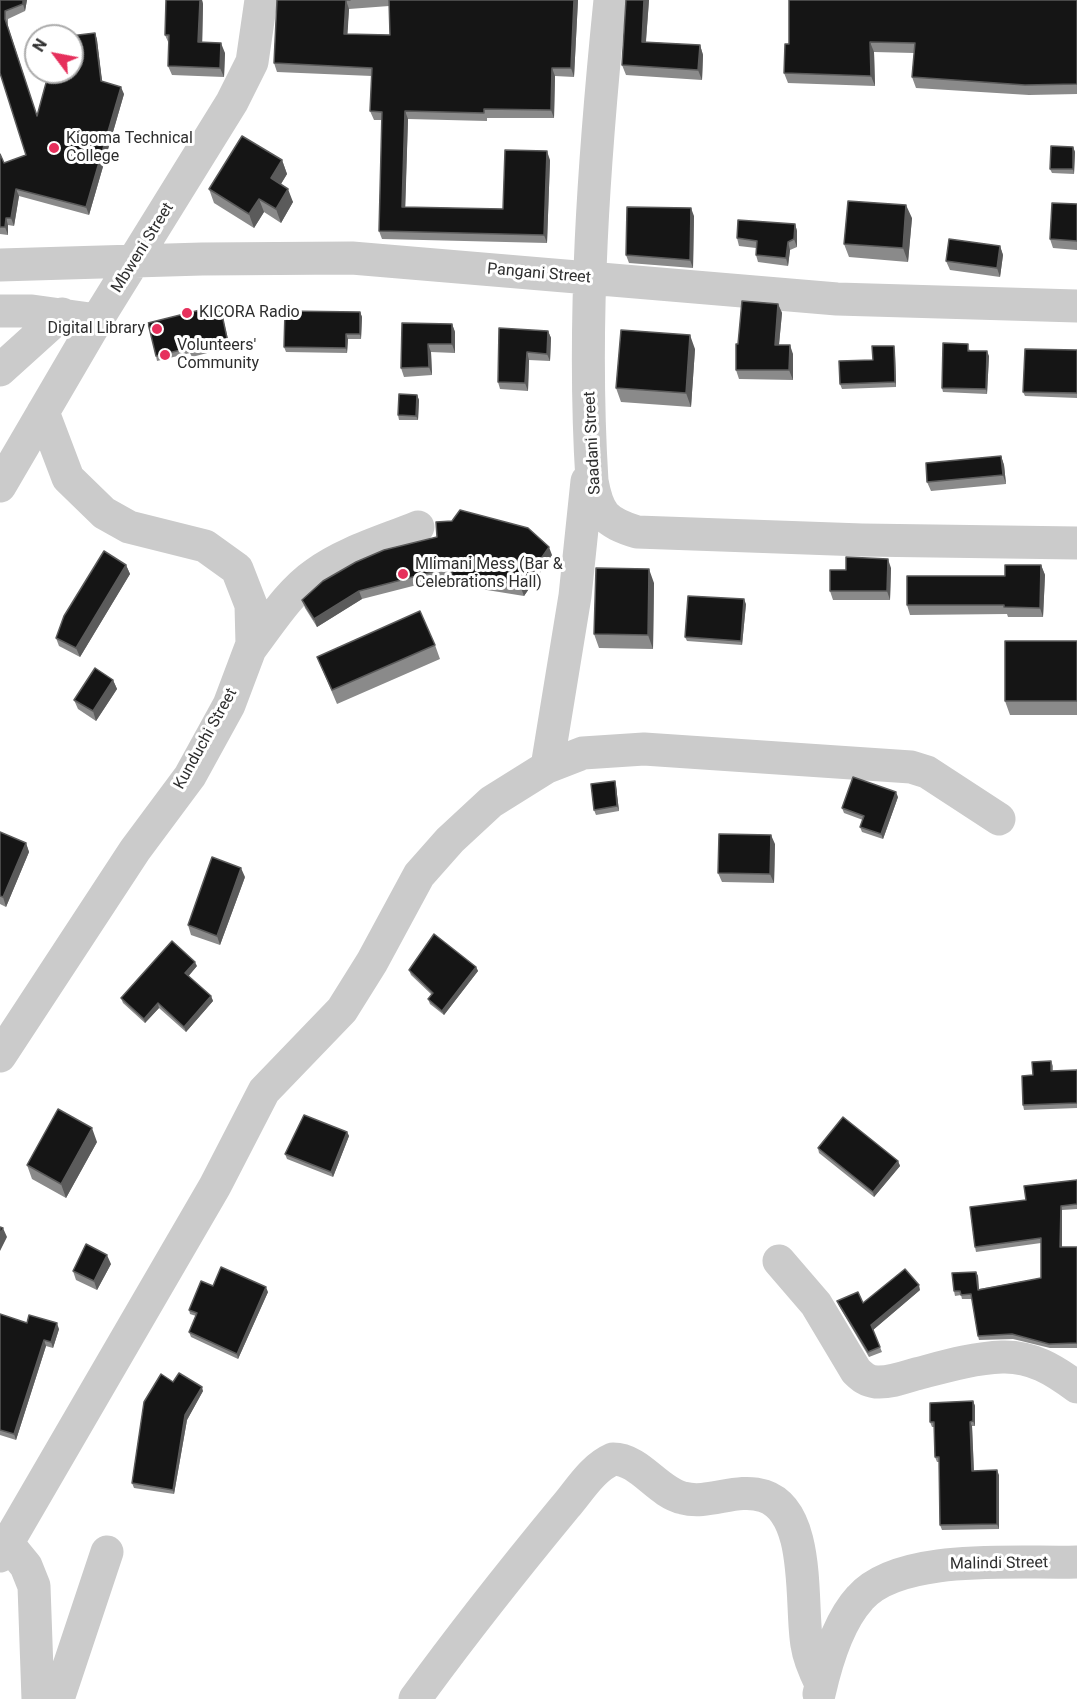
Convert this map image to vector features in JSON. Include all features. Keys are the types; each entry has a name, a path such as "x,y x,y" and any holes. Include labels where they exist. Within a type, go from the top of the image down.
{"street":[{"name":"Mbweni Street","path":"0,486 97,320 232,102 252,62 261,0"},
{"name":"Saadani Street","path":"610,0 601,87 589,279 590,450 597,505 613,522 638,532 862,540 1077,543"},
{"name":"Pangani Street","path":"0,264 352,258 837,299 1077,306"},
{"path":"0,311 62,314 97,320"},
{"path":"0,370 62,314"},
{"name":"Kunduchi Street","path":"0,1056 135,850 190,776 229,705 251,648 251,605 237,569 205,546 129,527 104,513 68,478 43,412"},
{"path":"547,767 575,597 590,450"},
{"path":"251,648 291,597 314,574 331,564 418,527"},
{"path":"38,1699 34,1586 26,1566 4,1550 215,1186 264,1091 342,1010 372,962 419,875 450,840 491,802 547,767 583,753 644,749 911,767 927,772 999,819"},
{"path":"779,1261 816,1304 856,1371 865,1379 876,1382 898,1379 962,1363 1002,1357 1024,1359 1050,1367 1077,1387"},
{"path":"415,1699 538,1538 592,1475 613,1459 628,1462 676,1496 693,1500 745,1493 764,1496 786,1511 801,1561 807,1646 820,1691"},
{"path":"58,1699 107,1552"},
{"name":"Malindi Street","path":"820,1691 841,1629 859,1598 878,1584 937,1565 955,1563 1077,1563"}],"building":[{"path":"0,0 23,0 23,4 5,11 5,19 24,77 24,84 26,84 37,116 46,84 84,84 84,34 95,33 101,81 121,87 86,207 16,189 11,218 6,218 5,227 0,227 0,154 4,163 26,155 0,73"},
{"path":"166,0 200,0 198,42 221,43 220,68 168,66 169,35 165,35"},
{"path":"277,0 346,0 344,34 390,35 389,0 574,0 571,68 552,68 551,110 484,109 484,113 405,111 402,207 503,209 505,150 547,151 544,235 379,231 382,112 370,111 372,68 274,63"},
{"path":"626,0 644,0 642,42 700,45 698,70 622,65"},
{"path":"789,0 1077,0 1077,84 1025,85 912,77 915,43 870,42 871,76 784,73 785,44 789,44"},
{"path":"242,136 282,160 271,178 288,189 276,209 259,199 249,214 209,189"},
{"path":"1051,146 1073,147 1073,169 1050,169"},
{"path":"848,201 906,205 903,248 844,244"},
{"path":"1052,203 1077,204 1077,241 1050,239"},
{"path":"627,207 691,208 690,260 626,255"},
{"path":"738,220 795,224 794,239 788,242 786,258 756,255 757,241 737,238"},
{"path":"949,239 1000,246 997,268 946,261"},
{"path":"742,301 778,304 775,345 790,345 789,370 736,370 736,344 738,344"},
{"name":"KICORA Radio","path":"220,305 228,343 190,352 189,348 156,356 148,323"},
{"path":"285,311 360,312 360,334 346,334 346,348 284,347"},
{"path":"402,323 452,324 452,344 428,344 429,367 401,368"},
{"path":"499,328 548,331 547,354 527,352 525,383 498,382"},
{"path":"621,330 690,335 686,393 616,388"},
{"path":"943,343 968,344 968,351 987,351 986,389 942,388"},
{"path":"872,346 894,346 895,382 840,384 839,361 873,360"},
{"path":"1025,349 1077,350 1077,393 1023,392"},
{"path":"399,394 417,395 416,416 398,415"},
{"path":"1001,456 1003,475 927,482 926,463"},
{"path":"460,510 528,528 549,547 521,588 452,576 451,567 359,591 314,619 302,600 323,581 356,562 384,550 437,537 436,522 452,521"},
{"path":"104,551 126,565 76,648 56,638 64,616"},
{"path":"846,557 888,559 887,591 830,591 830,570 846,570"},
{"path":"1005,565 1041,565 1040,608 1004,607 1004,605 907,605 907,576 1005,576"},
{"path":"596,568 649,569 648,635 594,634"},
{"path":"688,596 744,599 741,641 685,637"},
{"path":"420,611 435,645 332,690 317,657"},
{"path":"1005,641 1077,641 1077,701 1005,701"},
{"path":"95,668 113,680 93,711 74,700"},
{"path":"853,777 896,792 881,834 860,827 864,816 842,808"},
{"path":"615,781 617,806 594,810 591,784"},
{"path":"0,832 26,843 3,897 0,896"},
{"path":"719,834 771,835 770,874 718,873"},
{"path":"212,857 241,868 217,936 188,925"},
{"path":"434,934 476,967 442,1011 428,999 433,993 409,970"},
{"path":"172,941 195,962 185,973 211,996 184,1027 158,1003 144,1019 121,998"},
{"path":"1051,1061 1051,1071 1077,1070 1077,1103 1023,1105 1022,1076 1033,1075 1032,1062"},
{"path":"58,1109 92,1128 61,1184 27,1165"},
{"path":"304,1115 347,1132 331,1172 285,1154"},
{"path":"843,1117 898,1161 873,1192 818,1148"},
{"path":"1077,1180 1077,1204 1061,1206 1060,1247 1077,1247 1077,1343 1049,1344 1012,1334 978,1336 971,1294 961,1295 960,1291 954,1291 952,1273 976,1272 978,1290 1041,1278 1041,1238 975,1247 970,1207 1026,1200 1024,1186"},
{"path":"86,1244 107,1255 94,1281 73,1271"},
{"path":"221,1267 266,1287 237,1354 189,1332 197,1313 189,1310 201,1281 213,1286"},
{"path":"905,1269 919,1285 871,1325 880,1347 868,1352 837,1301 858,1292 863,1303"},
{"path":"0,1314 27,1323 29,1315 57,1323 51,1342 44,1340 14,1434 0,1430"},
{"path":"179,1373 202,1387 185,1415 173,1490 132,1483 144,1402 161,1374 173,1382"},
{"path":"973,1401 973,1421 970,1422 972,1471 997,1470 997,1524 940,1525 939,1457 935,1457 934,1422 930,1422 930,1403"}],"place":[{"name":"Kigoma Technical College","path":"54,148"},
{"name":"KICORA Radio","path":"187,313"},
{"name":"Digital Library","path":"157,329"},
{"name":"Volunteers' Community","path":"165,355"},
{"name":"Mlimani Mess (Bar & Celebrations Hall)","path":"403,574"}]}
